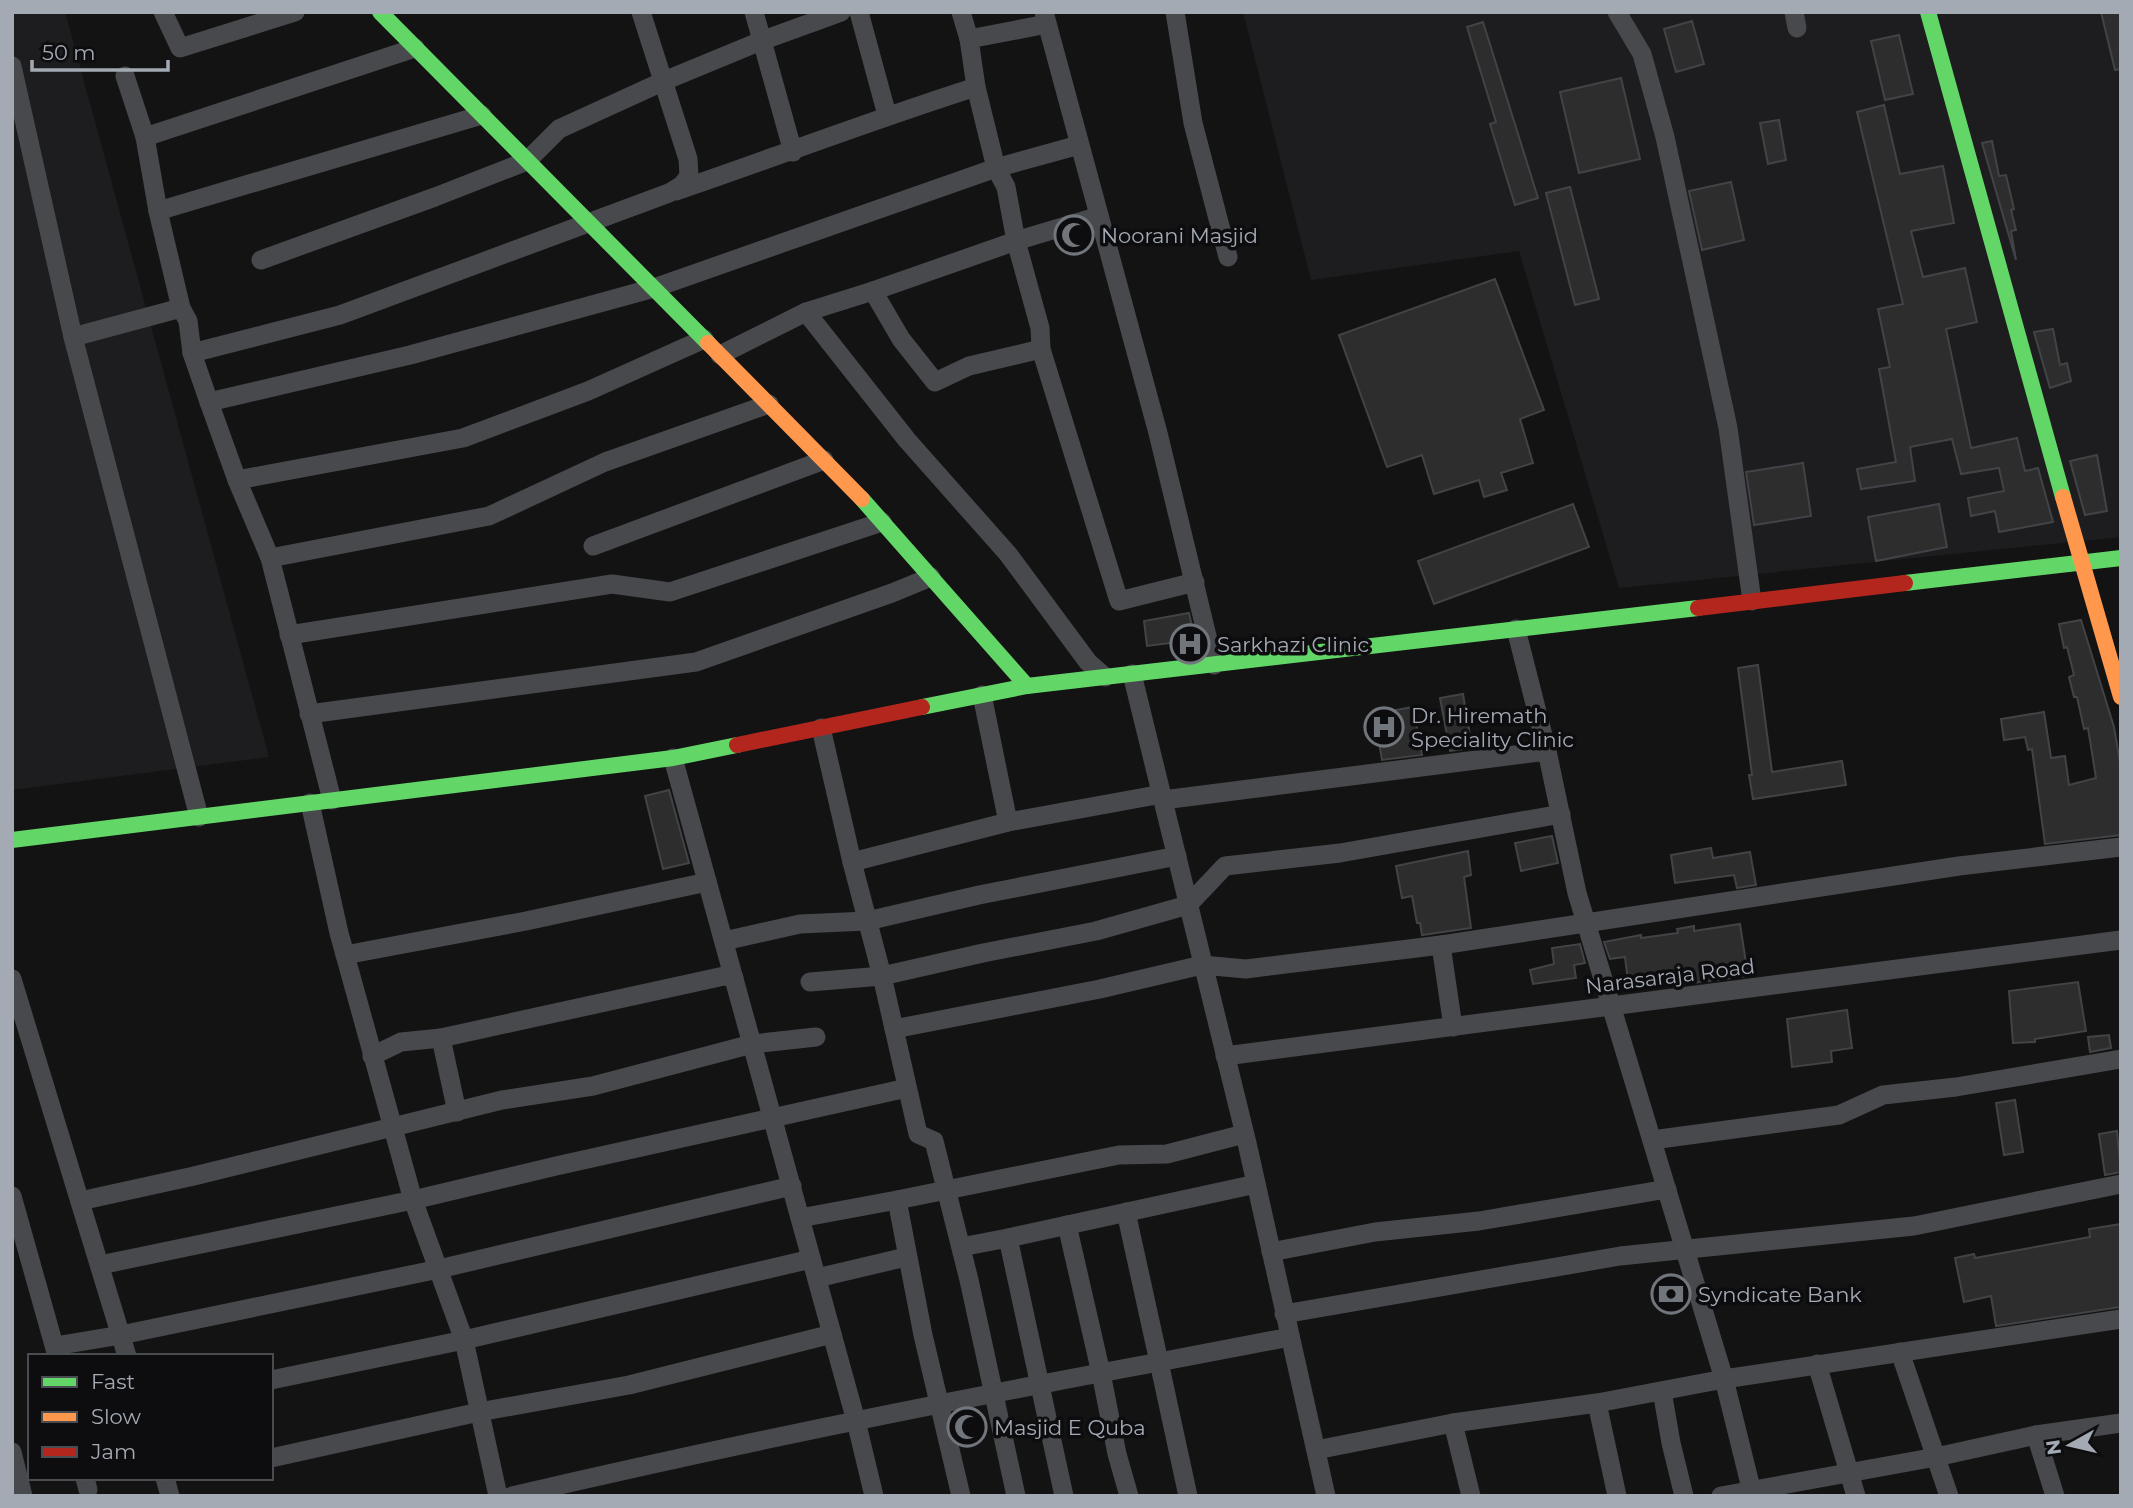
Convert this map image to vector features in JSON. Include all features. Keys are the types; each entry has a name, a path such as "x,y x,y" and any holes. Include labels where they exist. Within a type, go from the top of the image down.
{"main road":[{"path":"380,12 824,460 1027,686"},
{"path":"1928,12 2121,697"},
{"path":"12,840 673,758 1027,686 2121,558"}],"street":[{"path":"163,12 180,48 295,12"},
{"path":"641,12 688,159 689,176 682,185 669,193"},
{"path":"754,12 793,152"},
{"path":"261,260 527,161 559,129 664,81 841,12"},
{"path":"859,12 887,115"},
{"path":"961,12 996,168 1006,187 1016,241 1040,328 1041,349 1119,601 1195,582"},
{"path":"1175,12 1193,122 1228,257"},
{"path":"1617,12 1642,54 1665,137 1727,428 1752,601"},
{"path":"969,39 1045,18 1158,433 1214,665"},
{"path":"145,137 415,48"},
{"path":"12,66 74,337 200,817"},
{"path":"125,76 145,137 158,211 181,308 188,321 192,353 237,480 270,558 332,800"},
{"path":"192,353 340,315 669,193 793,152 887,115 976,87"},
{"path":"158,211 482,115"},
{"path":"209,402 410,355 654,288 996,168 1079,145"},
{"path":"720,355 806,312 1099,216"},
{"path":"873,291 901,339 935,382 969,366 1041,349"},
{"path":"74,337 181,308"},
{"path":"806,312 907,440 1008,554 1088,662 1105,677"},
{"path":"237,480 463,438 588,391 704,339"},
{"path":"270,558 489,516 605,462 769,404"},
{"path":"593,546 824,460"},
{"path":"289,635 612,584 670,592 882,522"},
{"path":"309,714 696,662 931,577"},
{"path":"1516,629 1586,923 1724,1379 1752,1493"},
{"path":"1132,674 1244,1134 1326,1496"},
{"path":"982,695 1008,822"},
{"path":"821,728 852,862 883,976 918,1134 934,1141 947,1191 1016,1496"},
{"path":"852,862 1008,822 1163,797 1547,751"},
{"path":"673,758 856,1420 874,1496"},
{"path":"310,803 345,955 413,1200 464,1340 498,1496"},
{"path":"810,982 883,976 1096,931 1188,905 1225,866 1340,853 1561,814"},
{"path":"894,1029 1100,989 1202,965 1246,969 1441,945 1959,866 2121,847"},
{"path":"724,941 800,924 867,921 979,895 1177,856"},
{"path":"345,955 526,921 707,882"},
{"name":"Narasaraja Road","path":"1225,1056 2121,940"},
{"path":"1441,945 1453,1027"},
{"path":"372,1056 401,1042 442,1038 724,976 734,978"},
{"path":"12,979 126,1354"},
{"path":"80,1201 502,1100 593,1086 752,1044 816,1037"},
{"path":"442,1038 457,1112"},
{"path":"1652,1140 1839,1115 1883,1095 1956,1087 2121,1059"},
{"path":"100,1265 413,1200 772,1116 907,1088"},
{"path":"800,1218 1118,1155 1167,1154 1244,1134"},
{"path":"1284,1314 1620,1256 1914,1226 2121,1184"},
{"path":"961,1247 1256,1185"},
{"path":"12,1196 56,1351 439,1269 792,1186"},
{"path":"1271,1252 1375,1232 1479,1221 1667,1189"},
{"path":"897,1200 906,1257 961,1496"},
{"path":"1126,1212 1188,1496"},
{"path":"1068,1225 1117,1454 1129,1496"},
{"path":"1008,1238 1064,1496"},
{"path":"273,1380 814,1268 906,1257"},
{"path":"1316,1450 1453,1423 1597,1403 1817,1364 2120,1322"},
{"path":"273,1458 479,1412 629,1385 832,1334"},
{"path":"512,1496 993,1392 1290,1337"},
{"path":"1900,1352 1949,1496"},
{"path":"1817,1364 1856,1496"},
{"path":"1662,1391 1684,1496"},
{"path":"1597,1403 1617,1496"},
{"path":"1453,1423 1471,1496"},
{"path":"1721,1496 1752,1493 1849,1471 1936,1457 2036,1435 2121,1423"},
{"path":"2036,1435 2054,1496"},
{"path":"12,1452 23,1496"}],"shaded area":[{"path":"12,12 65,12 269,757 12,790"},
{"path":"1243,12 2121,12 2121,537 1619,588 1519,251 1311,280"}],"building":[{"path":"2101,12 2121,12 2121,69 2115,70"},
{"path":"1692,21 1704,64 1676,72 1664,29"},
{"path":"1483,22 1538,198 1515,205 1490,124 1496,122 1467,27"},
{"path":"1899,35 1913,94 1885,100 1871,41"},
{"path":"1621,78 1640,159 1579,173 1560,92"},
{"path":"1884,105 1900,174 1943,166 1954,223 1911,231 1923,277 1965,268 1977,322 1946,329 1971,448 2017,438 2025,471 2038,468 2053,522 1999,532 1995,511 1971,516 1968,498 2004,491 1999,468 1961,474 1952,439 1910,447 1915,481 1861,489 1857,469 1896,462 1879,369 1890,367 1878,309 1903,304 1857,112"},
{"path":"1779,120 1786,160 1768,164 1760,123"},
{"path":"1992,141 1999,176 2006,175 2014,209 2011,210 2016,230 2011,231 2016,260 1982,143"},
{"path":"1731,182 1744,240 1702,250 1689,191"},
{"path":"1570,187 1599,299 1575,305 1546,193"},
{"path":"1495,279 1544,410 1520,419 1533,463 1501,473 1507,490 1484,497 1479,480 1434,494 1422,455 1387,467 1339,335"},
{"path":"2053,329 2060,365 2067,363 2071,381 2050,388 2034,332"},
{"path":"2097,455 2107,511 2085,515 2070,461"},
{"path":"1803,463 1811,516 1754,525 1746,472"},
{"path":"1573,504 1589,547 1434,604 1418,561"},
{"path":"1939,504 1947,547 1876,561 1868,517"},
{"path":"1189,613 1197,648 1179,650 1178,642 1147,646 1144,621"},
{"path":"2081,620 2114,727 2121,768 2121,835 2045,844 2032,749 2028,750 2025,737 2004,740 2001,719 2044,712 2051,758 2065,756 2069,785 2096,778 2088,728 2084,729 2077,697 2074,697 2069,677 2074,675 2059,624"},
{"path":"1758,665 1772,772 1842,761 1846,785 1753,799 1738,668"},
{"path":"1463,694 1472,748 1450,751 1440,698"},
{"path":"1413,707 1422,755 1382,760 1374,714"},
{"path":"669,790 689,863 663,869 645,796"},
{"path":"1552,836 1558,863 1521,871 1515,843"},
{"path":"1711,848 1713,858 1750,852 1756,885 1737,888 1734,875 1675,883 1671,855"},
{"path":"1468,851 1471,875 1464,877 1471,928 1422,935 1412,896 1402,898 1396,866"},
{"path":"1740,924 1748,976 1669,986 1668,976 1628,982 1625,957 1610,959 1604,942 1641,935 1641,938 1678,933 1677,929 1694,926 1694,931"},
{"path":"1580,944 1585,963 1574,965 1576,978 1533,984 1530,970 1554,964 1552,948"},
{"path":"2078,982 2086,1031 2035,1039 2035,1042 2013,1043 2009,991"},
{"path":"1847,1010 1852,1048 1831,1051 1832,1062 1792,1067 1787,1019"},
{"path":"2109,1035 2111,1048 2090,1052 2088,1037"},
{"path":"2015,1100 2023,1152 2004,1155 1996,1103"},
{"path":"2117,1131 2121,1172 2105,1175 2099,1134"},
{"path":"2121,1224 2121,1307 1996,1326 1991,1296 1964,1302 1955,1258 1974,1254 1975,1258 2090,1237 2089,1229"}],"traffic: fast":[{"path":"380,12 708,343"},
{"path":"1928,12 2063,497"},
{"path":"862,499 1027,686"},
{"path":"1905,583 2121,558"},
{"path":"922,707 1027,686 1698,608"},
{"path":"12,840 673,758 737,745"}],"traffic: slow":[{"path":"708,343 862,499"},
{"path":"2063,497 2121,697"}],"traffic: jam":[{"path":"1698,608 1905,583"},
{"path":"737,745 922,707"}],"place":[{"name":"Noorani Masjid","path":"1074,235"},
{"name":"Sarkhazi Clinic","path":"1190,644"},
{"name":"Dr. Hiremath Speciality Clinic","path":"1384,727"},
{"name":"Syndicate Bank","path":"1671,1294"},
{"name":"Masjid E Quba","path":"967,1427"}]}
